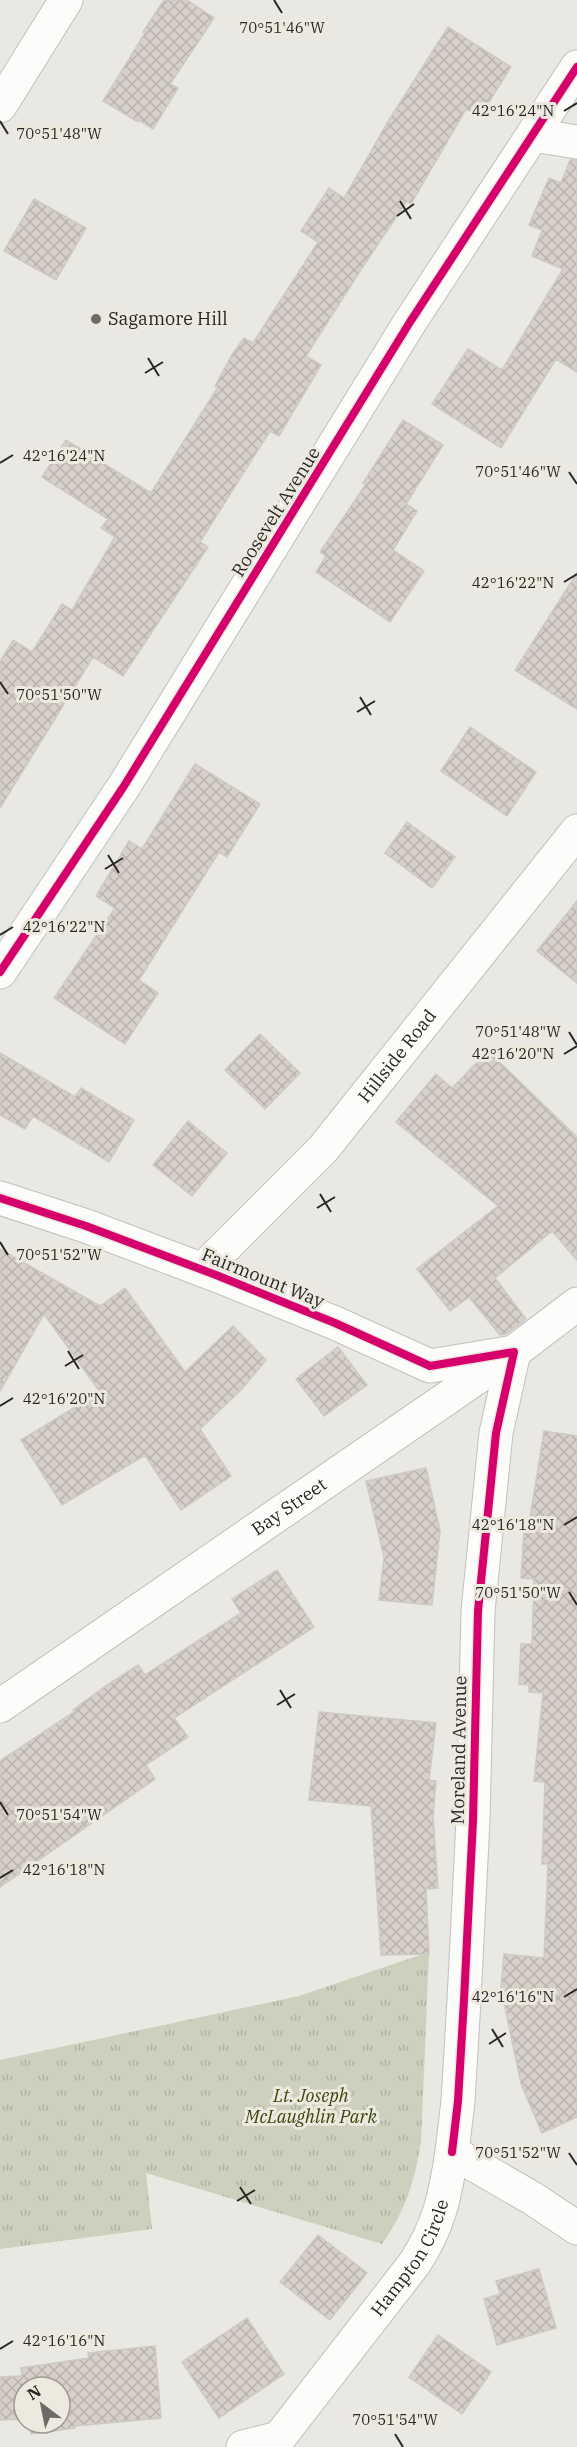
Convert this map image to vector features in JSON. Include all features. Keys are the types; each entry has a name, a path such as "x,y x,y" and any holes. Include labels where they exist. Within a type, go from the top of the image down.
{"street":[{"path":"0,106 66,0"},
{"name":"Roosevelt Avenue","path":"0,972 124,786 410,322 577,67"},
{"path":"533,135 577,142"},
{"name":"Hillside Road","path":"202,1269 323,1149 577,831"},
{"name":"Fairmount Way","path":"0,1198 86,1226 202,1269 335,1323 430,1366 514,1352"},
{"name":"Bay Street","path":"0,1706 514,1352 577,1304"},
{"name":"Moreland Avenue","path":"452,2152 458,2101 472,1831 477,1611 496,1433 514,1352"},
{"path":"452,2152 532,2198 577,2228"},
{"name":"Hampton Circle","path":"243,2447 279,2442 426,2247 443,2206 452,2152"}],"green space":[{"name":"Lt. Joseph McLaughlin Park","path":"429,1952 421,2142 408,2195 397,2220 382,2244 146,2173 152,2229 0,2249 0,2060 299,1996"}],"building":[{"path":"164,0 187,0 214,18 170,84 178,88 153,129 103,101"},
{"path":"448,27 511,67 479,118 466,109 411,204 407,201 362,268 306,356 321,365 279,436 270,431 200,542 208,547 123,676 93,657 0,808 0,662 13,640 32,652 62,604 72,610 115,537 101,528 108,519 42,477 66,440 151,493 218,387 215,386 233,353 244,338 253,343 318,242 301,231 329,188 344,198 389,120"},
{"path":"570,160 577,160 577,372 556,359 501,448 432,404 468,349 502,370 563,269 532,256 542,230 529,225 549,178 561,183"},
{"path":"34,199 86,228 56,280 4,251"},
{"path":"403,420 443,445 406,504 417,511 393,550 424,571 390,622 316,572 326,556 320,552 366,484 363,483"},
{"path":"577,573 577,709 515,670"},
{"path":"470,727 536,772 507,816 441,771"},
{"path":"195,764 260,804 227,857 219,852 139,980 158,993 125,1044 54,998 115,908 96,896 129,841 142,849"},
{"path":"407,822 455,857 432,888 385,853"},
{"path":"577,901 577,983 537,951"},
{"path":"260,1034 300,1073 265,1109 225,1070"},
{"path":"488,1051 577,1137 577,1260 552,1231 495,1278 526,1319 506,1334 500,1335 469,1297 450,1311 417,1269 498,1206 396,1122 436,1074 452,1088"},
{"path":"0,1053 75,1097 81,1088 134,1120 109,1162 33,1116 25,1129 0,1115"},
{"path":"188,1121 227,1153 192,1196 153,1165"},
{"path":"0,1249 100,1306 125,1288 185,1372 233,1326 266,1360 242,1389 200,1429 231,1476 181,1510 145,1455 62,1505 21,1440 100,1392 44,1314 0,1391"},
{"path":"338,1347 367,1385 324,1416 296,1379"},
{"path":"544,1431 577,1436 577,2117 542,2133 521,2084 501,1988 504,1954 544,1958 548,1864 542,1864 545,1782 534,1781 543,1693 529,1692 529,1685 519,1684 521,1644 532,1644 534,1579 521,1578 524,1530 528,1530"},
{"path":"426,1468 440,1531 432,1605 379,1600 384,1557 366,1481"},
{"path":"277,1570 314,1627 174,1718 188,1737 146,1765 155,1779 0,1887 0,1761 74,1712 73,1710 107,1685 138,1665 145,1675 241,1613 232,1599"},
{"path":"319,1712 436,1723 429,1780 436,1781 433,1817 438,1888 426,1889 429,1954 381,1955 371,1806 309,1800"},
{"path":"318,2235 367,2273 330,2320 280,2282"},
{"path":"539,2269 556,2328 497,2345 484,2299 500,2294 496,2281"},
{"path":"247,2318 284,2374 219,2418 182,2362"},
{"path":"438,2335 491,2372 462,2414 409,2377"},
{"path":"155,2346 161,2418 75,2426 72,2428 72,2375 22,2375 21,2368 89,2358 88,2353"},
{"path":"12,2376 12,2420 0,2420 0,2377"}],"cycle path":[{"path":"0,972 124,786 410,322 577,67"},
{"path":"0,1198 86,1226 216,1275 335,1323 430,1366 514,1352 496,1433 478,1611 473,1820 458,2101 452,2152"}],"place":[{"name":"Sagamore Hill","path":"96,319"}]}
